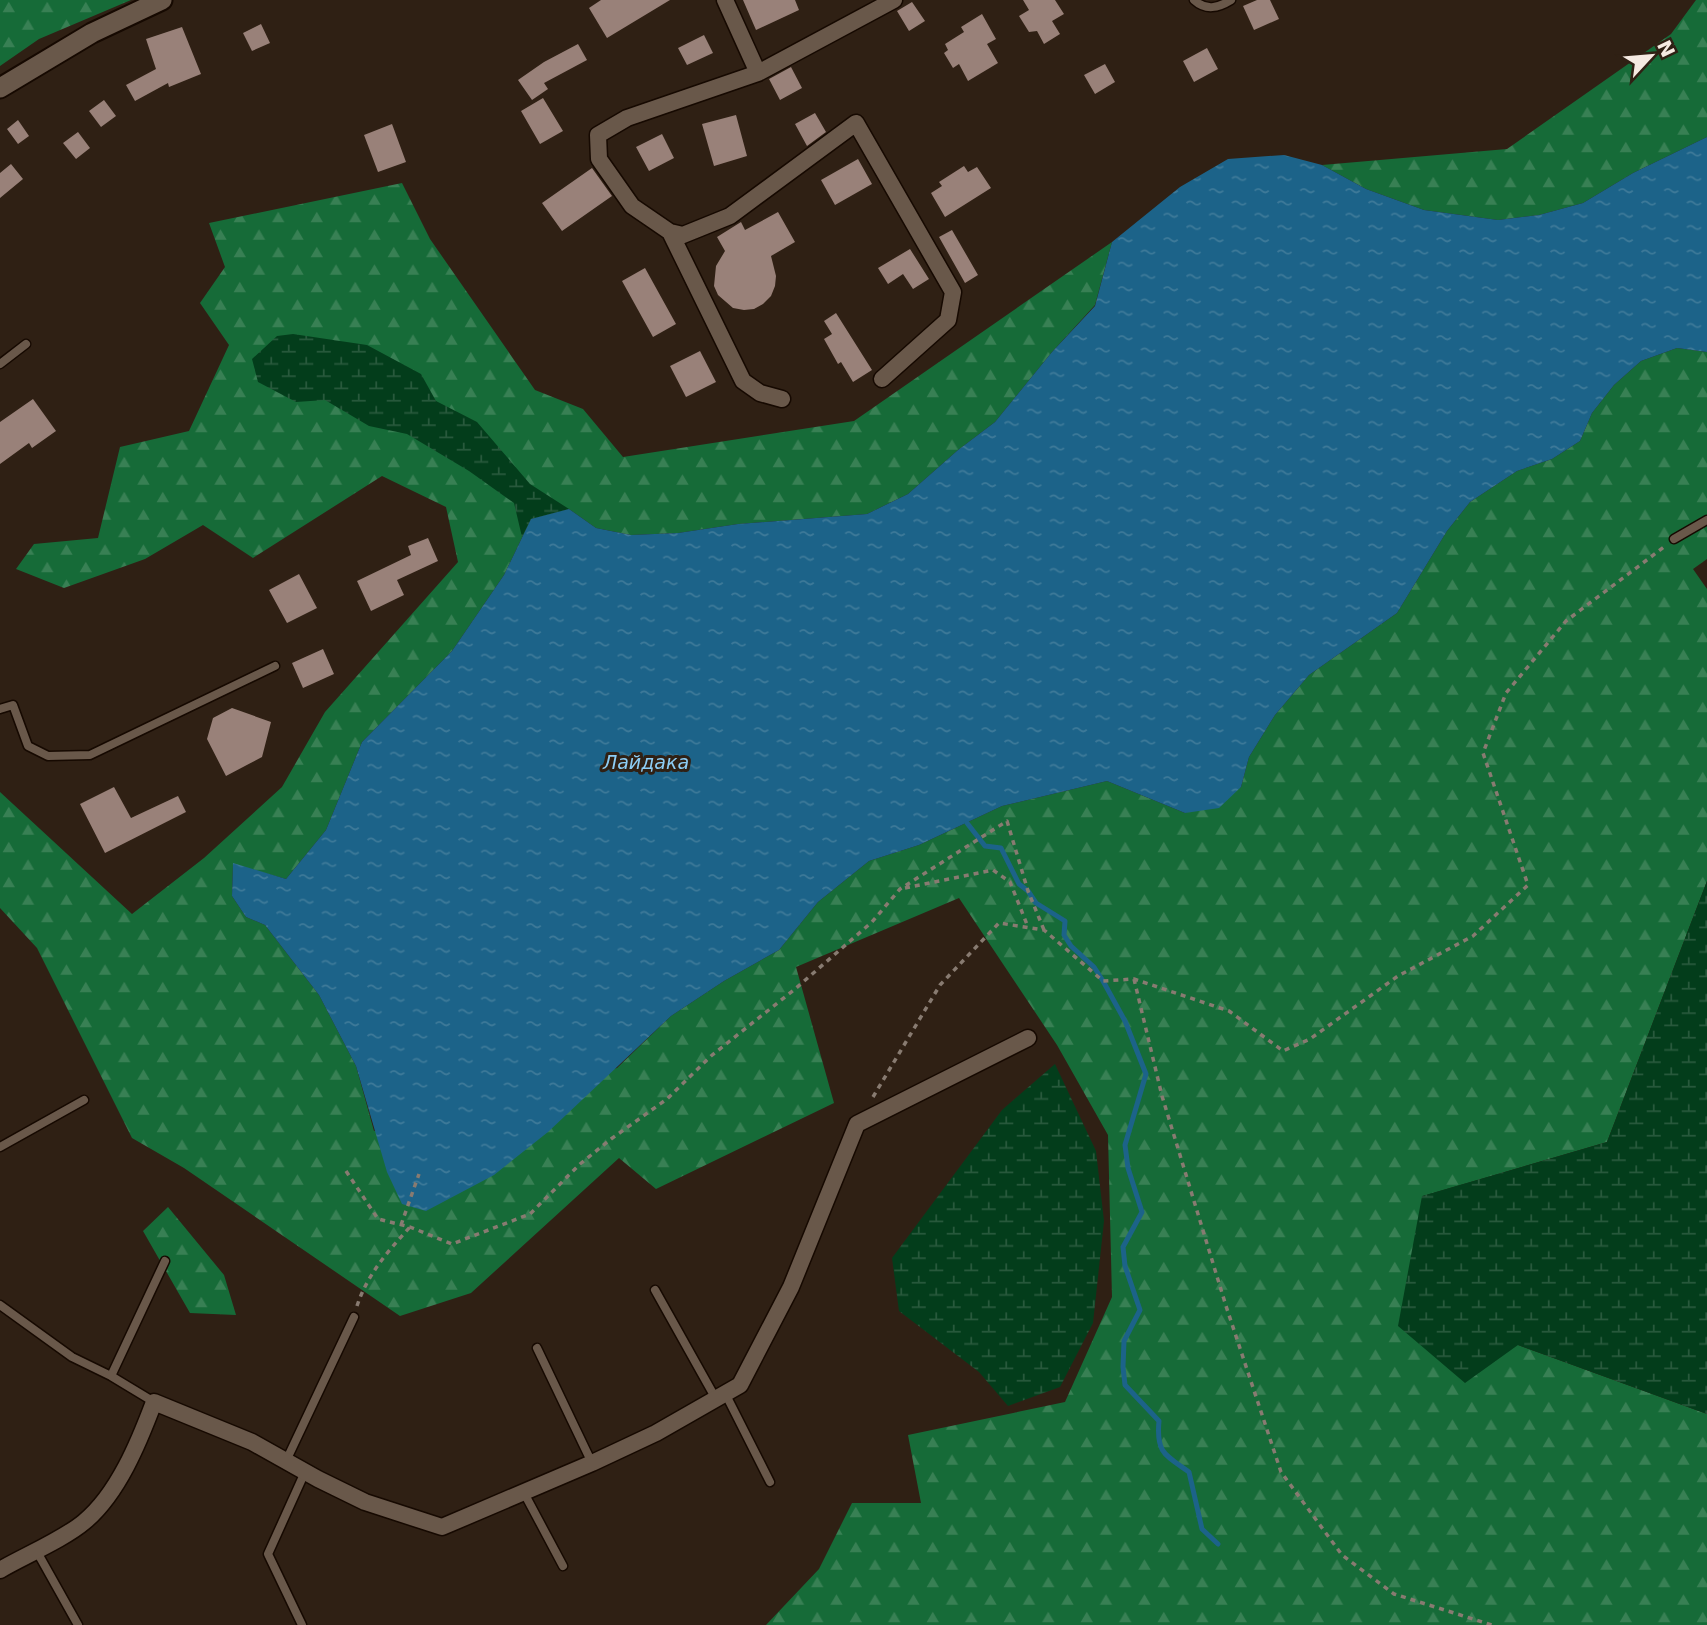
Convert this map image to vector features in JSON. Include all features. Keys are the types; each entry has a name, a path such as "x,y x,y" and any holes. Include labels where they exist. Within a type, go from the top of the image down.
{"main road":[{"path":"0,88 92,33 162,0"}],"street":[{"path":"725,0 758,73"},
{"path":"882,379 948,320 953,292 856,122 730,216 683,235 670,232 632,206 599,159 598,135 627,118 758,73 894,0"},
{"path":"670,232 743,381 760,393 782,399"},
{"path":"2,1565 36,1550 83,1523 106,1501 143,1430 154,1402 252,1442 365,1502 442,1527 656,1433 740,1385 790,1287 857,1124 1028,1038"}],"lane":[{"path":"1194,0 1201,6 1216,8 1231,0"},
{"path":"0,364 26,344"},
{"path":"1674,540 1707,520"},
{"path":"0,709 13,705 28,746 48,756 90,755 275,666"},
{"path":"0,1147 84,1100"},
{"path":"111,1376 165,1261"},
{"path":"655,1290 770,1482"},
{"path":"0,1305 72,1357 111,1376 154,1402"},
{"path":"286,1461 354,1317"},
{"path":"537,1348 592,1463"},
{"path":"302,1625 268,1554 306,1472"},
{"path":"523,1492 563,1566"},
{"path":"36,1550 78,1625"}],"path":[{"path":"346,1171 378,1219 410,1227 452,1244 530,1214 580,1164 667,1099 711,1056 795,989 872,922 900,889 1007,821 1028,891 1044,930 1103,981 1134,979 1229,1011 1283,1051 1310,1039 1398,976 1472,936 1528,885 1483,753 1506,692 1566,621 1674,540"},
{"path":"900,889 993,870 1010,882 1028,927"},
{"path":"857,1124 940,985 999,923 1044,930"},
{"path":"1134,979 1162,1096 1226,1306 1281,1472 1342,1555 1394,1594 1492,1625"},
{"path":"401,1225 419,1174"},
{"path":"354,1317 363,1289 387,1252 410,1227"}],"green space":[{"path":"0,0 131,0 39,39 0,66"},
{"path":"1696,0 1707,0 1707,137 1633,173 1583,203 1539,215 1498,220 1424,210 1366,189 1322,165 1507,149 1671,34"},
{"path":"402,183 430,239 535,390 583,409 623,457 854,421 1112,242 1095,305 1052,352 995,422 908,494 867,514 738,524 678,533 631,535 596,528 569,509 531,519 504,575 452,651 362,742 326,830 286,879 233,864 232,896 246,917 265,925 319,995 356,1066 374,1131 617,1068 671,1016 724,981 779,950 818,902 869,861 919,845 1002,806 1107,781 1185,813 1241,787 1249,757 1275,715 1309,675 1397,613 1447,531 1470,502 1517,471 1552,459 1580,441 1592,413 1614,385 1641,361 1677,348 1707,352 1707,559 1693,569 1707,589 1707,881 1607,1142 1423,1196 1518,1345 1707,1414 1707,1625 766,1625 819,1569 852,1503 921,1503 908,1435 1065,1402 1112,1297 1108,1135 1057,1045 959,898 796,967 834,1103 656,1189 619,1158 471,1293 400,1316 184,1168 132,1138 37,948 0,908 0,792 132,914 204,858 282,787 325,712 458,562 446,507 382,476 253,558 203,525 145,559 64,588 16,569 34,544 98,538 120,447 189,431 229,345 200,303 225,267 209,223"},
{"path":"293,334 367,345 421,374 436,401 477,422 530,484 569,509 531,519 522,537 514,503 469,471 407,434 369,426 325,400 296,402 258,382 252,359 277,336"},
{"path":"1707,881 1707,1414 1518,1345 1465,1383 1398,1326 1422,1196 1607,1142"},
{"path":"1055,1064 1096,1151 1104,1221 1093,1323 1060,1387 1008,1406 979,1372 899,1311 892,1258 1002,1110"},
{"path":"168,1207 224,1275 236,1315 190,1313 143,1231"}],"water":[{"name":"Лайдака","path":"1707,137 1707,352 1677,348 1641,361 1614,385 1592,413 1580,441 1552,459 1517,471 1470,502 1447,531 1397,613 1309,675 1275,715 1249,757 1241,787 1219,808 1185,813 1107,781 1002,806 919,845 869,861 818,902 779,950 724,981 671,1016 548,1132 494,1175 426,1211 402,1204 387,1172 356,1066 319,995 265,925 246,917 232,896 233,863 286,879 326,830 362,742 452,651 504,575 531,519 569,509 596,528 631,535 678,533 738,524 867,514 908,494 995,422 1052,352 1095,306 1112,242 1180,187 1228,159 1284,155 1322,165 1366,189 1424,210 1498,220 1539,215 1583,203 1633,173"}],"building":[{"path":"601,0 670,0 607,38 589,8"},
{"path":"743,0 795,0 799,10 756,30"},
{"path":"1023,0 1055,0 1064,14 1052,21 1060,34 1044,44 1037,31 1029,32 1019,16 1029,10"},
{"path":"1257,0 1270,0 1279,19 1254,30 1243,6"},
{"path":"912,2 925,21 909,31 897,11"},
{"path":"982,14 996,39 987,44 998,63 968,81 959,64 953,68 944,53 948,50 945,44 964,32 961,27"},
{"path":"261,24 270,43 252,51 243,33"},
{"path":"182,27 201,74 169,87 168,83 135,101 126,85 156,69 146,39"},
{"path":"704,35 713,53 687,65 678,48"},
{"path":"578,44 587,60 544,83 548,89 532,100 518,80"},
{"path":"1207,48 1218,69 1194,82 1183,61"},
{"path":"1105,64 1115,82 1095,94 1084,75"},
{"path":"791,67 802,88 780,100 769,79"},
{"path":"543,98 563,131 540,144 521,111"},
{"path":"104,100 116,116 101,127 89,111"},
{"path":"815,113 826,132 807,146 795,124"},
{"path":"736,115 747,156 714,166 702,124"},
{"path":"18,120 29,136 18,144 7,129"},
{"path":"392,124 406,162 378,172 364,135"},
{"path":"78,132 90,148 76,159 63,143"},
{"path":"662,134 674,158 649,171 636,147"},
{"path":"858,159 872,184 835,205 821,180"},
{"path":"11,164 23,179 0,198 0,173"},
{"path":"964,166 968,172 977,167 991,188 945,217 931,193 942,186 939,182"},
{"path":"592,168 612,196 562,231 542,203"},
{"path":"778,212 795,242 771,256 776,276 771,296 754,309 733,308 718,295 714,286 716,266 725,251 717,237 741,222 745,230"},
{"path":"952,230 978,275 965,283 939,237"},
{"path":"910,249 929,279 913,289 903,274 888,284 878,268"},
{"path":"645,268 676,324 653,337 622,281"},
{"path":"836,313 872,370 853,382 841,362 838,364 824,339 832,334 824,321"},
{"path":"700,351 716,382 686,397 670,366"},
{"path":"33,399 56,431 32,448 29,443 0,464 0,422"},
{"path":"428,538 438,561 397,580 404,595 371,611 357,581 411,555 408,546"},
{"path":"299,574 317,608 287,623 269,590"},
{"path":"323,649 334,674 303,688 292,663"},
{"path":"232,708 271,722 262,757 226,776 207,739 213,718"},
{"path":"114,787 131,818 178,796 186,812 105,853 80,804"}],"waterway":[{"path":"967,823 985,846 1001,848 1019,884 1036,903 1065,921 1064,935 1071,946 1094,967 1103,981 1125,1021 1146,1074 1125,1145 1128,1168 1142,1212 1123,1247 1125,1266 1140,1310 1124,1341 1125,1385 1159,1421 1159,1440 1164,1452 1189,1472 1202,1529 1218,1544"}]}
